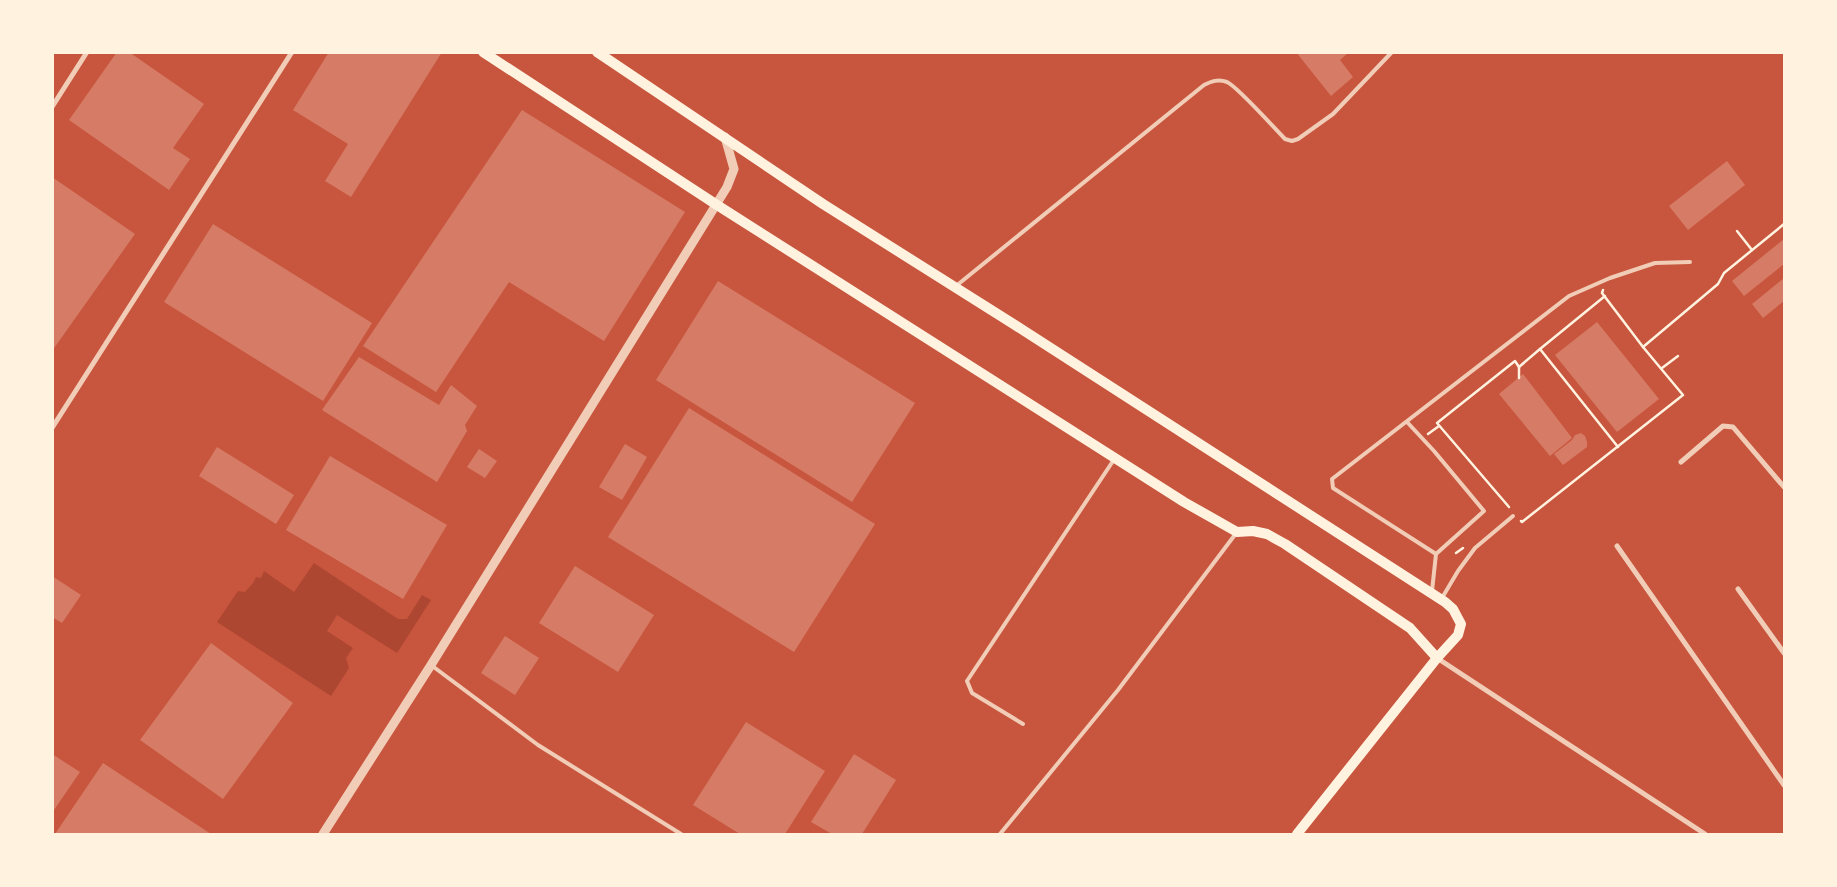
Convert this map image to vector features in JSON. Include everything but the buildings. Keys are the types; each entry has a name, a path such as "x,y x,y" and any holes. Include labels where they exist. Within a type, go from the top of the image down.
{"main road":[{"path":"484,52 717,205 1184,502 1237,532 1253,531 1268,534 1285,544 1410,628 1437,658"},
{"path":"597,52 823,204 1441,600 1453,610 1460,624 1458,635 1437,658 1297,834"}],"street":[{"path":"52,107 87,52"},
{"path":"52,428 292,52"},
{"path":"323,834 431,665 727,188 734,169 725,137"},
{"path":"1681,462 1723,426 1729,425 1733,427 1784,487"},
{"path":"1616,546 1784,785"},
{"path":"1738,589 1784,653"},
{"path":"1437,658 1705,834"}],"lane":[{"path":"954,287 1204,84 1219,80 1233,86 1285,139 1298,140 1334,114 1392,52"},
{"path":"1436,554 1333,488 1332,479 1569,296 1603,281 1655,263 1690,262"},
{"path":"1407,422 1484,510 1484,513 1436,554 1431,594"},
{"path":"1023,724 972,693 967,681 1115,458"},
{"path":"1441,600 1458,571 1475,548 1515,516"},
{"path":"1000,834 1118,690 1237,532"},
{"path":"431,665 538,746 681,834"}],"path":[{"path":"1643,347 1718,284 1724,273 1784,224"},
{"path":"1737,231 1752,250"},
{"path":"1515,516 1522,522 1683,395 1602,293 1603,281"},
{"path":"1519,367 1605,296"},
{"path":"1540,349 1618,446"},
{"path":"1661,368 1678,356"},
{"path":"1510,508 1437,423 1515,361 1519,367 1519,378"},
{"path":"1425,436 1439,426"}],"shaded area":[{"path":"314,563 398,619 407,619 422,595 431,600 397,653 337,615 327,631 353,648 346,658 349,668 331,696 217,622 238,591 245,592 256,577 261,578 264,571 294,592"}]}
